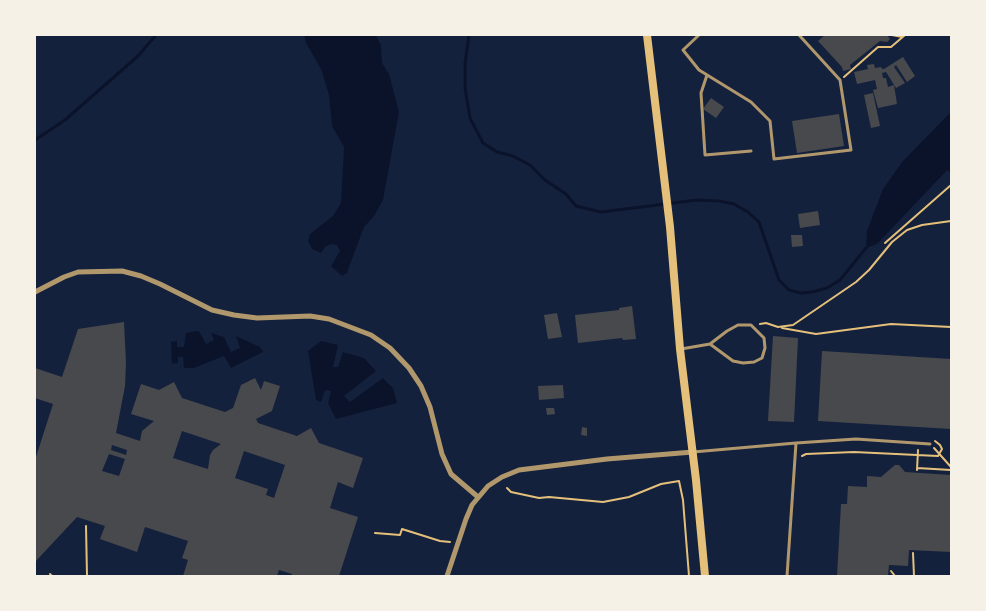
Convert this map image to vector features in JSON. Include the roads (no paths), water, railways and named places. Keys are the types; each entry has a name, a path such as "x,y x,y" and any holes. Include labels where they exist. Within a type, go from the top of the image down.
{"main road":[{"path":"647,35 670,227 680,349 693,452 705,576"}],"street":[{"path":"35,292 78,272 122,271 160,284 212,310 234,316 256,318 310,316 329,319 371,335 390,348 409,368 421,386 430,407 442,454 451,474 478,497"},
{"path":"448,576 466,519 478,497 488,486 519,470 608,459 693,452"}],"lane":[{"path":"699,35 683,50 699,70 752,102 770,121 774,159 852,150 840,80 799,35"},
{"path":"707,75 701,93 705,155 751,151"},
{"path":"680,349 710,344 738,325 751,325 764,338 765,348 762,358 754,362 743,363 733,361 710,344"},
{"path":"693,452 856,439 930,444"},
{"path":"787,576 796,443"}],"water":[{"path":"304,35 376,35 381,45 382,63 389,74 399,112 383,200 374,216 364,227 347,273 342,276 331,266 340,251 337,245 326,246 321,253 312,249 308,241 310,234 333,216 341,203 344,147 332,126 329,95 321,69 306,43"},
{"path":"951,112 951,166 877,244 866,248 867,231 883,189 903,161"},
{"path":"199,331 206,344 214,340 211,333 224,337 231,352 240,348 236,336 260,347 263,352 231,368 224,356 194,368 184,368 183,357 178,357 178,363 172,364 171,342 177,341 177,347 184,347 186,333"},
{"path":"321,341 338,345 333,367 338,367 343,352 364,358 376,371 344,396 350,402 383,378 393,388 397,403 336,419 328,403 331,391 325,390 321,402 316,400 308,351"}],"waterway":[{"path":"35,140 65,120 138,56 156,35"},
{"path":"469,35 465,64 465,88 470,118 483,143 497,152 513,156 530,165 545,180 566,194 576,206 601,212 697,200 734,204 748,212 759,222 779,280 789,290 801,293 827,288 840,280 866,248"},
{"path":"948,168 951,171"}]}
